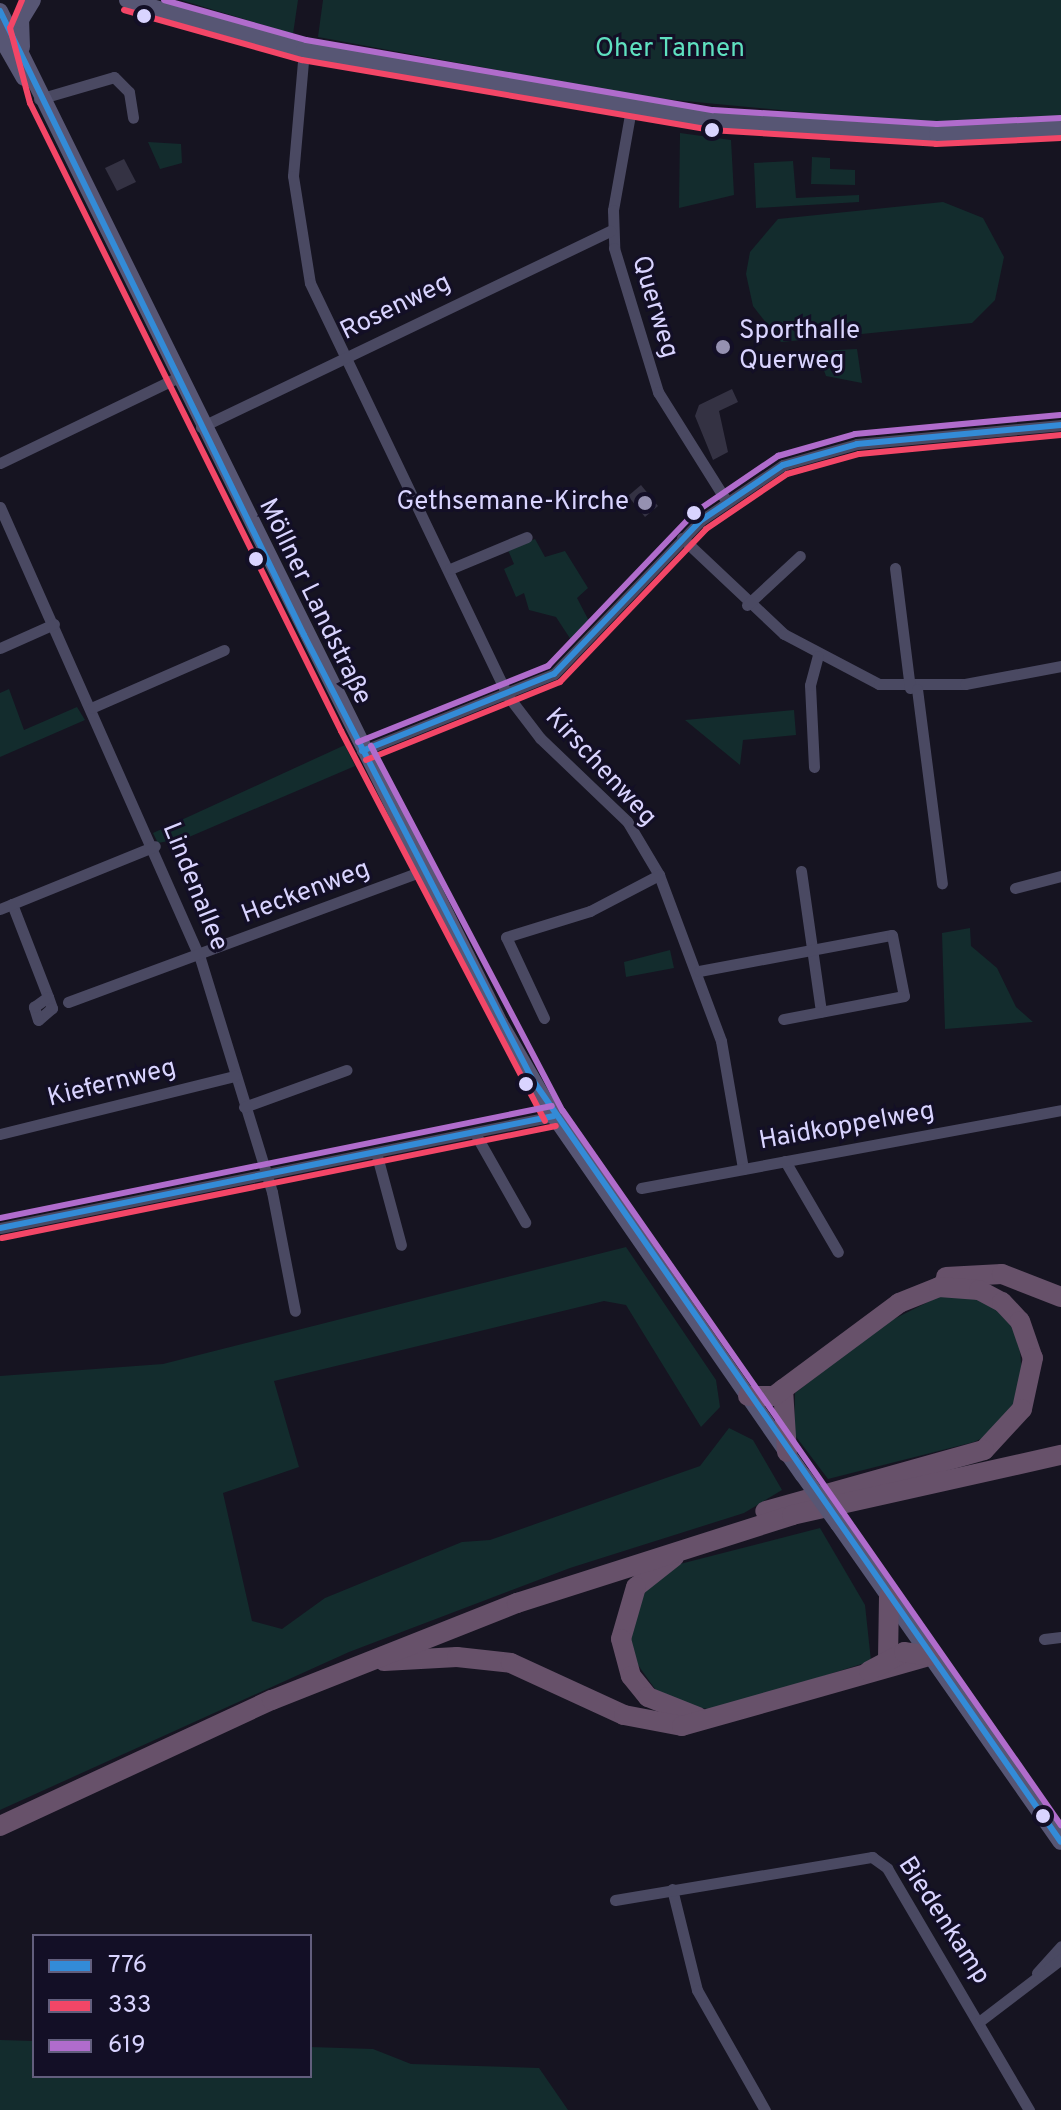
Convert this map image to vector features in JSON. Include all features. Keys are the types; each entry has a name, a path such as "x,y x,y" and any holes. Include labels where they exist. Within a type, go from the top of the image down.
{"highway":[{"path":"748,1396 902,1295 939,1278 1002,1274 1061,1297"},
{"path":"721,1536 798,1499 984,1450 1022,1409 1033,1358 1020,1321 1002,1302 979,1290 939,1287 899,1303 771,1398 748,1396"},
{"path":"783,1389 787,1452"},
{"path":"0,1826 365,1662 691,1546 721,1536 1061,1455"},
{"path":"691,1546 636,1587 621,1639 631,1676 648,1697 714,1720"},
{"path":"888,1660 889,1597"},
{"path":"854,1680 910,1650 930,1656"},
{"path":"365,1662 484,1659 534,1670 646,1722 714,1720 930,1656"}],"main road":[{"path":"25,61 20,27 33,0"},
{"path":"127,0 304,50 631,109 769,126 922,134 1061,128"},
{"name":"Möllner Landstraße","path":"0,11 25,61 39,99"},
{"name":"Möllner Landstraße","path":"0,36 39,99 362,751 554,1116 889,1597"},
{"path":"889,1597 1061,1842"}],"street":[{"name":"Kirschenweg","path":"304,50 293,137 295,211 310,283 344,358 450,569 508,696 540,738 627,821 659,875 699,971 721,1041 743,1169"},
{"path":"39,99 114,77 129,92 133,118"},
{"name":"Querweg","path":"631,109 611,231 658,392 725,499"},
{"name":"Rosenweg","path":"201,427 611,231"},
{"path":"0,463 177,378"},
{"path":"362,751 508,696 571,661 682,538 725,499 783,465 857,444 1061,425"},
{"name":"Lindenallee","path":"0,507 155,846 200,958 267,1177 295,1311"},
{"path":"450,569 527,537"},
{"path":"682,538 747,605 818,656 879,684 914,688 1061,666"},
{"path":"747,605 800,556"},
{"path":"895,568 942,883"},
{"path":"0,648 54,624"},
{"path":"91,708 224,650"},
{"path":"814,767 810,685 818,656"},
{"path":"0,909 155,846"},
{"name":"Heckenweg","path":"68,1002 200,958 423,871"},
{"path":"801,871 809,952 821,1012"},
{"path":"544,1018 506,937 590,911 659,875"},
{"path":"1015,888 1061,876"},
{"path":"12,904 48,997"},
{"path":"699,971 892,935 904,996 783,1019"},
{"path":"244,1107 346,1070"},
{"name":"Kiefernweg","path":"0,1134 235,1076"},
{"name":"Haidkoppelweg","path":"641,1188 1061,1110"},
{"path":"0,1228 477,1137 554,1116"},
{"path":"477,1137 525,1222"},
{"path":"377,1156 401,1245"},
{"path":"785,1161 838,1252"},
{"path":"1044,1639 1061,1637"},
{"name":"Biedenkamp","path":"615,1900 872,1857 887,1868 980,2021 1029,2110"},
{"path":"672,1889 697,1990 765,2110"},
{"name":"Biedenkamp","path":"1034,1977 1061,1946"},
{"name":"Biedenkamp","path":"980,2021 1061,1959"}],"green space":[{"path":"181,0 298,0 293,34"},
{"name":"Oher Tannen","path":"323,0 1061,0 1061,118 938,125 643,97 318,37"},
{"path":"680,133 731,140 734,195 679,208"},
{"path":"148,142 181,144 182,163 160,169"},
{"path":"812,157 830,158 830,169 855,170 855,185 811,184"},
{"path":"793,161 796,198 859,195 859,202 756,208 754,163"},
{"path":"943,202 983,218 1004,257 995,300 972,323 781,342 753,306 746,274 750,252 778,219"},
{"path":"857,349 862,383 826,376 817,351"},
{"path":"535,539 545,557 565,551 588,588 577,598 590,623 573,643 556,617 529,610 524,593 516,597 504,569 514,564 508,550"},
{"path":"9,689 24,730 77,707 85,720 0,757 0,693"},
{"path":"794,710 796,735 743,740 740,765 685,720"},
{"path":"345,745 355,766 189,837 158,843 153,833"},
{"path":"970,928 971,946 997,968 1016,1007 1033,1022 945,1029 942,933"},
{"path":"670,950 674,968 626,977 624,962"},
{"path":"626,1247 716,1380 720,1407 701,1427 626,1305 604,1301 274,1381 299,1467 223,1493 252,1621 282,1629 325,1598 462,1542 490,1540 700,1466 729,1428 753,1440 782,1490 744,1513 570,1568 349,1652 0,1810 0,1376 163,1364"},
{"path":"944,1294 988,1301 1018,1333 1024,1392 993,1433 974,1442 828,1479 794,1434 795,1393 884,1324"},
{"path":"820,1528 865,1605 871,1661 716,1710 665,1703 628,1651 640,1592 676,1565"},
{"path":"0,2040 32,2041 32,2078 312,2078 312,2047 373,2049 411,2064 539,2068 568,2110 0,2110"}],"building":[{"path":"124,159 136,182 117,191 105,168"},
{"path":"732,389 738,402 719,411 728,452 713,460 695,416 699,405"},
{"name":"Gethsemane-Kirche","path":"641,485 658,506 645,517 628,496"}],"transit line":[{"name":"333","path":"22,0 10,28 30,103 341,731 545,1121"},
{"name":"619","path":"164,0 306,40 713,110 937,124 1061,118"},
{"name":"333","path":"124,10 302,60 710,130 936,144 1061,138"},
{"name":"776","path":"0,11 304,635 532,1079 1061,1842"},
{"name":"619","path":"358,742 548,666 694,513 778,456 855,434 1060,415"},
{"name":"776","path":"362,751 554,674 700,521 783,465 857,444 1061,425"},
{"name":"333","path":"366,760 560,682 706,529 787,474 859,454 1061,435"},
{"name":"619","path":"371,746 563,1111 1061,1825"},
{"name":"619","path":"0,1218 552,1106"},
{"name":"776","path":"0,1228 554,1116"},
{"name":"333","path":"2,1238 556,1126"}],"place":[{"name":"Sporthalle Querweg","path":"723,347"},
{"name":"Gethsemane-Kirche","path":"645,503"}]}
